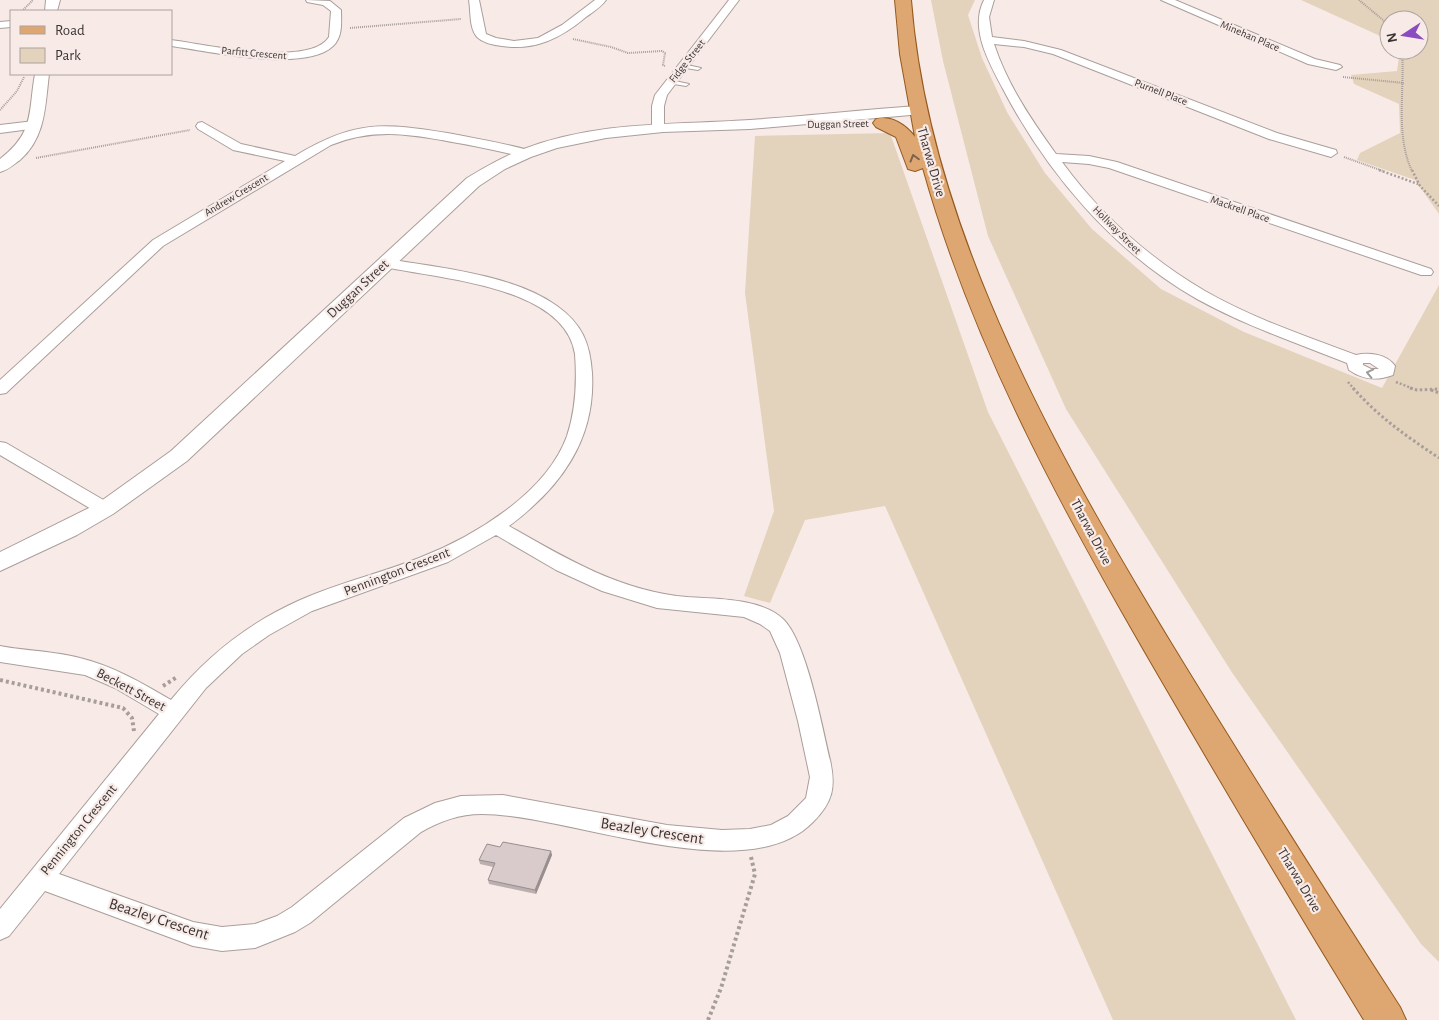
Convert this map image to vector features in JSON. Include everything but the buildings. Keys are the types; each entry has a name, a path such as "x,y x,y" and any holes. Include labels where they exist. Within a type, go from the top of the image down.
{"main road":[{"name":"Tharwa Drive","path":"903,0 918,117 941,197 965,270 993,337 1032,420 1114,576 1386,1020"},
{"path":"882,123 900,130 906,135 914,163 924,181 941,197"}],"street":[{"name":"Parfitt Crescent","path":"172,43 280,57 311,53 327,46 334,37 336,10 326,3 311,0"},
{"path":"474,0 479,31 482,36 502,43 517,44 538,42 556,36 601,0"},
{"name":"Fidge Street","path":"658,128 658,106 661,95 734,0"},
{"name":"Hollway Street","path":"989,0 984,9 983,18 988,40 1011,94 1052,158 1105,219 1138,252 1166,273 1240,315 1357,365 1364,357 1377,359 1387,366 1387,372 1384,373"},
{"name":"Minehan Place","path":"1166,0 1312,62 1336,67"},
{"name":"Purnell Place","path":"988,40 1024,44 1057,52 1274,136 1331,153"},
{"path":"0,167 17,154 29,140 34,125 42,75"},
{"name":"Duggan Street","path":"758,124 780,126 882,123 918,117"},
{"name":"Duggan Street","path":"0,562 104,509 131,492 179,456 472,182 493,168 523,153 586,135 658,128 758,124 783,120 918,117"},
{"path":"0,129 34,125"},
{"path":"202,126 237,147 296,160"},
{"name":"Andrew Crescent","path":"0,389 158,243 296,160 342,135 379,128 406,130 504,147 523,153"},
{"name":"Mackrell Place","path":"1052,158 1089,160 1112,165 1426,272"},
{"name":"Pennington Crescent","path":"0,928 173,712 213,666 266,625 307,605 440,557 496,527 529,501 555,474 572,446 583,419 585,388 581,346 567,321 550,307 528,294 501,285 386,263"},
{"path":"0,447 104,509"},
{"name":"Beazley Crescent","path":"41,878 193,934 222,939 255,936 286,924 301,915 409,825 455,806 503,805 701,841 746,840 789,829 799,822 816,802 822,777 790,647 777,626 763,616 745,610 676,603 629,593 607,586 568,568 496,527"},
{"name":"Beckett Street","path":"0,654 54,661 92,669 173,712"}],"lane":[{"path":"681,68 698,68"},
{"path":"670,82 686,84"}],"path":[{"path":"23,10 33,0"},
{"path":"1359,0 1379,17"},
{"path":"352,27 460,19"},
{"path":"576,39 628,53 662,51 665,53 663,65 681,68"},
{"path":"1403,60 1405,71 1402,111 1405,152 1419,184 1439,206"},
{"path":"0,110 17,91 25,75"},
{"path":"1342,77 1404,83"},
{"path":"29,160 178,133"},
{"path":"1331,153 1419,184"},
{"path":"1357,365 1347,375 1346,380 1374,412 1439,458"},
{"path":"1384,373 1399,384 1416,390 1439,389"},
{"path":"1428,389 1439,393"},
{"path":"146,696 178,676"},
{"path":"0,680 123,708 129,712 133,720 134,736"},
{"path":"708,1020 721,988 756,874 746,840"}],"green space":[{"path":"931,0 975,0 968,15 982,58 1007,112 1045,173 1092,229 1161,289 1244,332 1382,388 1439,285 1439,962 1421,944 1231,671 1066,409 988,236 943,61"},
{"path":"1301,0 1439,0 1439,214 1415,180 1357,160 1360,153 1400,133 1399,104 1354,84 1351,75 1397,71 1399,60 1429,60 1429,10 1379,10 1379,35"},
{"path":"890,133 988,412 1296,1020 1113,1020 885,506 805,520 770,603 744,596 774,511 745,293 755,136"}]}
